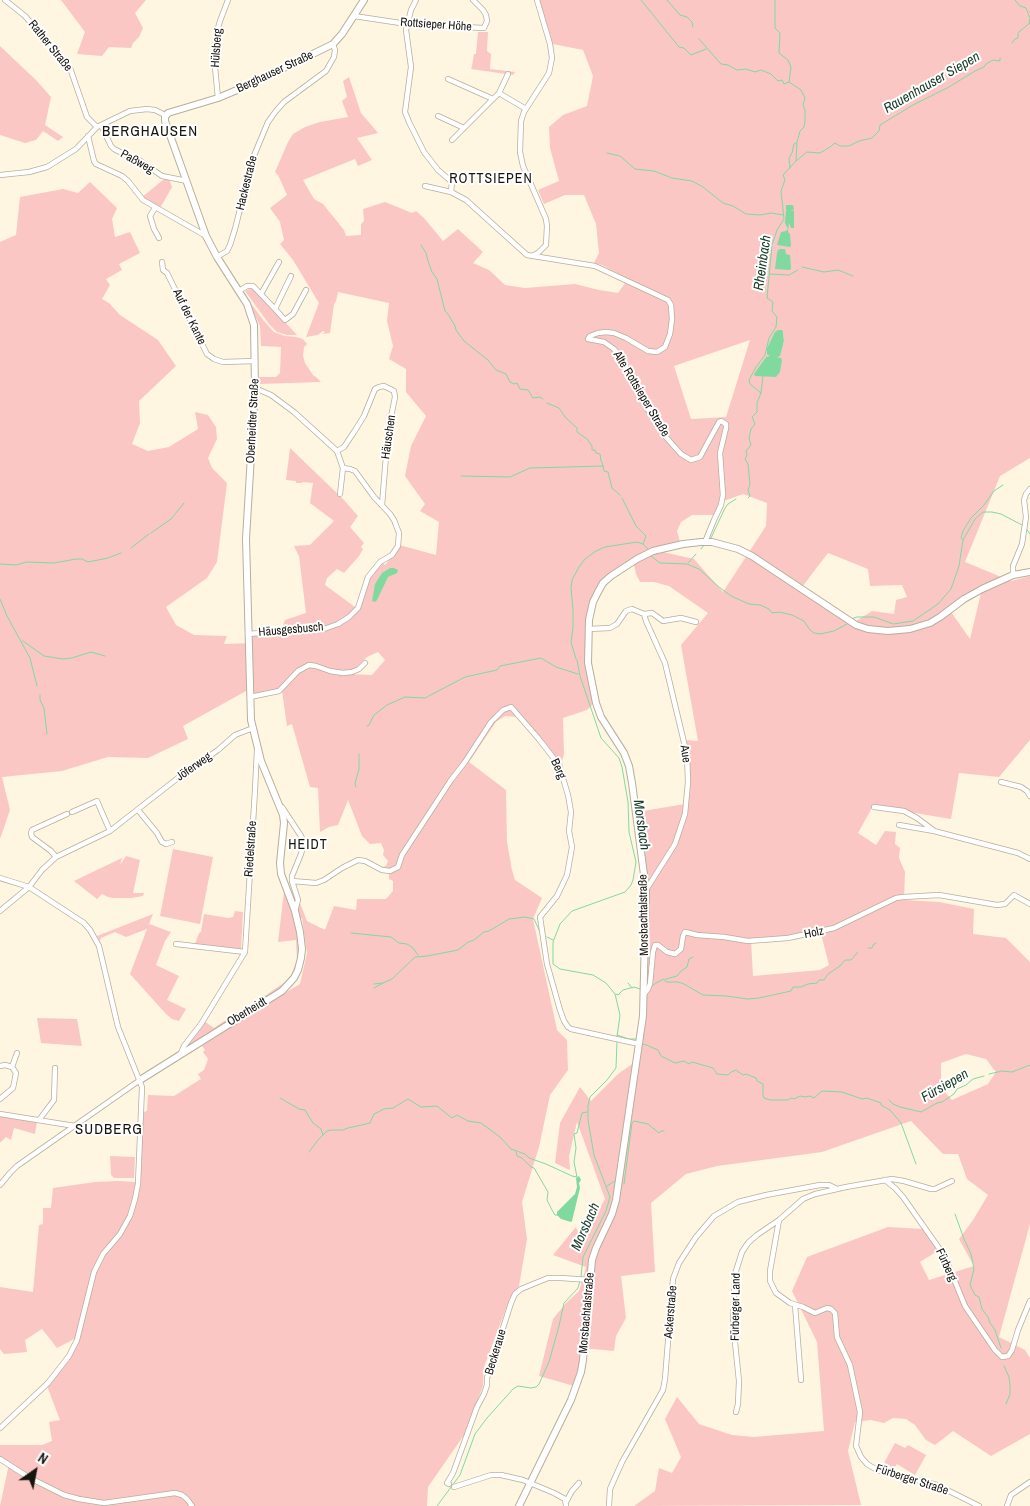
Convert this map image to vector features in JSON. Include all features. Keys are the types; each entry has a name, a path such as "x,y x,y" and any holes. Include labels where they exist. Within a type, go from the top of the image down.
{"main road":[{"name":"Berghauser Straße","path":"165,115 218,98 276,73 333,44 342,34 364,0"},
{"name":"Oberheidter Straße","path":"165,115 165,121 206,236 247,304 253,319 256,360 246,539 250,697 257,746"},
{"name":"Morsbachtalstraße","path":"519,1506 579,1380 583,1360 588,1280 596,1248 612,1214 616,1200 639,1044 644,994 646,890 628,766 618,742 601,717 596,703 588,663 588,629 594,602 603,584 619,570 650,552 682,544 705,542 720,544 738,549 752,556 849,621 862,628 878,631 920,627 940,617 964,599 982,589 1013,575 1030,572"},
{"name":"Oberheidt","path":"140,1080 282,990 294,978 300,964 302,949 300,932 295,911 281,874 280,863 284,823 278,801 263,767 257,746"}],"street":[{"name":"Rather Straße","path":"5,0 25,16 70,68 87,117 99,126"},
{"name":"Hülsberg","path":"218,98 215,67 216,35 228,0"},
{"name":"Alte Rottsieper Straße","path":"416,0 406,30 411,67 405,112 427,155 438,170 452,182 451,192 466,200 523,252 531,256 595,266 668,300 671,305 670,334 666,347 657,352 648,351 626,338 606,332 590,336 588,339 604,342 614,348 645,405 664,435 681,454 691,460 700,457 717,424 721,421 726,424 719,458 723,495 721,505 705,542"},
{"name":"Rottsieper Höhe","path":"354,16 407,24 484,28 487,20 486,15 473,0"},
{"path":"531,256 543,249 547,240 546,219 523,166 520,152 521,121 526,109 549,73 552,62 550,44 537,0"},
{"name":"Hackestraße","path":"218,257 230,245 237,224 252,158 268,122 284,102 326,71 334,57 335,50 333,44"},
{"path":"452,140 499,93 508,74"},
{"path":"448,79 493,99"},
{"path":"499,93 526,109"},
{"path":"0,175 29,172 47,167 76,149 99,126 130,111 143,108 155,110 165,115"},
{"path":"438,116 464,128"},
{"name":"Paßweg","path":"99,126 114,149 139,160 162,176 187,182"},
{"path":"88,136 96,164 128,180 143,200 155,208 206,236"},
{"path":"425,186 451,192"},
{"path":"155,208 150,216 159,238"},
{"name":"Auf der Kante","path":"162,262 163,270 167,273 207,354 219,362 256,360"},
{"path":"261,294 278,262"},
{"path":"274,308 291,276"},
{"path":"239,291 251,285 285,320 293,314 306,290"},
{"name":"Häuschen","path":"338,451 344,447 364,416 375,389 382,386 394,391 395,398 388,432 382,505"},
{"path":"255,388 271,395 294,412 338,451 343,468 340,494"},
{"name":"Häusgesbusch","path":"248,634 285,631 305,632 324,629 338,624 358,608 368,576 398,546 398,533 394,520 355,471 343,468"},
{"path":"1013,575 1013,566 1021,547 1025,523 1024,500 1030,489"},
{"path":"588,629 610,628 617,624 629,609 644,614 652,613 663,621 681,618 696,622"},
{"name":"Aue","path":"644,614 665,663 687,755 688,782 685,814 675,844 646,890"},
{"path":"250,697 279,691 298,671 309,665 330,671 352,672 359,669 365,663"},
{"name":"Berg","path":"292,881 316,883 358,860 365,861 382,870 390,870 398,866 402,855 491,722 503,710 511,708 555,759 563,776 571,812 569,831 572,847 568,870 557,896 540,917 547,964 564,1021 571,1029 639,1044"},
{"name":"Jöferweg","path":"0,911 29,888 42,870 56,857 110,831 183,774 218,750 235,735 253,728"},
{"name":"Riedelstraße","path":"181,1054 184,1046 201,1024 245,952 257,746"},
{"path":"1001,782 1021,786 1030,796"},
{"path":"72,812 97,800 110,831"},
{"name":"Oberheidt","path":"278,801 304,843 292,876 298,900 295,911"},
{"path":"874,807 904,811 934,831"},
{"path":"138,810 162,842 166,844 172,842"},
{"path":"56,857 32,837 31,833 32,830 66,814"},
{"path":"899,825 934,831 1018,853 1030,859"},
{"path":"0,878 29,888 84,923 90,930 99,946 118,1027 142,1087 138,1184 136,1199 130,1216 120,1234 103,1254 94,1272 77,1340 69,1356 48,1383 0,1428"},
{"name":"Holz","path":"644,994 650,984 655,945 675,954 681,949 685,932 748,941 788,938 834,928 896,898 903,897 939,895 998,905 1005,904 1014,895 1030,904"},
{"path":"176,944 245,952"},
{"path":"12,1067 17,1053"},
{"path":"0,1066 12,1067 16,1073 13,1088 0,1099"},
{"path":"39,1120 54,1100 55,1068"},
{"path":"0,1185 17,1166 140,1080"},
{"path":"0,1114 75,1126"},
{"path":"779,1220 803,1199 837,1189 885,1180 904,1180 931,1189 952,1182"},
{"name":"Fürberg","path":"885,1180 903,1197 941,1251 965,1306 1002,1357 1008,1356 1012,1350 1030,1301"},
{"name":"Ackerstraße","path":"609,1506 610,1489 622,1462 663,1390 673,1279 677,1267 691,1244 714,1216 738,1202 766,1194 820,1185 829,1185 837,1189"},
{"name":"Fürberger Straße","path":"779,1220 770,1281 776,1293 790,1303 803,1306 815,1312 827,1308 836,1313 838,1337 850,1365 857,1394 860,1412 856,1446 864,1461 870,1467 883,1473 940,1486 979,1506"},
{"name":"Fürberger Land","path":"736,1412 738,1381 733,1323 735,1274 742,1252 748,1243 757,1234 779,1220"},
{"name":"Beckeraue","path":"530,1483 516,1477 496,1474 450,1485 477,1407 488,1385 487,1378 515,1294 521,1289 548,1278 588,1280"},
{"path":"795,1305 801,1380"},
{"path":"0,1459 42,1484 79,1500 104,1503 175,1493 182,1495 192,1506"},
{"path":"1007,1506 1011,1495 1030,1482"},
{"path":"530,1483 563,1497 566,1504"},
{"path":"566,1504 572,1491 579,1483"}],"shaded area":[{"path":"61,0 146,0 135,13 143,28 131,48 109,47 102,56 77,54 85,32"},
{"path":"539,0 1030,0 1030,458 1000,476 965,562 1011,581 1030,576 1030,740 999,777 959,773 951,819 873,806 858,833 876,845 885,831 896,832 895,844 900,848 899,858 905,872 904,900 939,902 974,909 973,934 1006,938 1030,962 1030,1224 999,1337 1025,1350 1030,1358 1030,1434 991,1456 953,1431 935,1445 926,1440 915,1425 906,1419 893,1418 884,1423 871,1420 855,1422 848,1451 861,1505 634,1506 655,1491 659,1468 672,1473 681,1457 665,1419 677,1397 699,1424 732,1435 754,1437 824,1431 817,1342 792,1291 807,1257 888,1227 923,1229 939,1250 920,1262 929,1280 974,1266 959,1239 988,1195 967,1179 958,1154 943,1154 911,1121 822,1152 717,1166 686,1174 651,1203 655,1272 621,1276 626,1318 616,1336 614,1351 582,1348 582,1360 574,1386 539,1376 553,1319 579,1291 586,1267 553,1255 576,1227 581,1240 605,1199 577,1122 569,1156 570,1170 555,1163 560,1123 580,1087 591,1101 618,1074 638,1060 647,890 637,812 685,804 689,782 684,740 698,741 681,645 708,613 669,586 654,582 640,582 634,565 658,551 694,559 723,592 766,526 767,503 743,494 721,502 715,515 692,515 681,522 677,531 680,542 657,547 602,583 587,629 594,703 587,710 563,718 564,754 562,761 564,776 559,765 517,717 505,716 496,722 469,762 506,790 507,842 515,880 542,898 533,919 557,1030 567,1040 568,1070 550,1095 539,1147 522,1202 527,1239 519,1286 510,1298 484,1367 483,1386 464,1435 428,1487 427,1506 0,1506 9,1464 0,1456 0,1445 42,1445 52,1441 49,1422 60,1420 47,1386 69,1361 83,1323 76,1338 57,1348 42,1329 25,1340 27,1352 4,1354 0,1349 0,1287 33,1292 39,1225 43,1224 43,1208 51,1208 53,1188 95,1182 137,1182 143,1112 147,1111 148,1095 174,1096 201,1079 198,1074 204,1070 208,1059 203,1052 205,1050 202,1046 300,984 307,953 302,918 300,919 298,911 299,903 307,921 325,930 334,906 356,910 357,899 386,899 393,891 393,881 389,879 389,872 383,867 386,866 388,861 383,855 384,850 381,843 370,844 362,836 348,800 338,825 320,832 318,788 310,787 292,724 287,726 282,691 255,693 246,691 183,726 188,739 148,758 108,757 62,771 2,777 10,810 0,839 0,242 16,235 20,197 63,189 78,193 90,182 117,208 112,219 115,237 130,232 140,253 119,264 122,270 106,279 110,285 102,299 109,303 120,315 158,340 176,366 139,401 140,423 132,444 148,451 169,447 198,429 195,412 208,415 216,427 217,439 208,458 212,468 227,483 217,562 207,578 166,607 176,625 194,635 227,636 224,644 252,643 253,632 281,631 285,620 306,613 299,556 294,546 310,545 334,521 310,503 313,483 296,483 296,481 286,480 290,448 358,516 350,527 364,543 361,547 363,549 344,573 337,569 327,578 325,585 355,607 359,607 367,580 382,562 385,565 399,545 436,555 439,522 420,511 425,504 405,476 411,446 426,416 406,392 406,369 389,359 393,346 387,321 389,303 338,292 334,304 330,333 322,334 325,332 323,331 318,335 306,337 319,303 293,260 280,244 284,240 280,222 270,208 287,195 275,172 293,134 305,127 320,122 348,117 342,101 347,97 343,81 349,77 361,113 378,133 357,138 372,160 358,166 355,159 303,180 314,199 323,204 344,230 346,236 361,235 361,224 364,221 363,209 385,202 412,213 416,211 443,241 458,229 483,252 473,263 489,270 505,285 525,288 575,284 618,293 628,279 602,265 594,263 599,253 596,224 584,195 565,195 544,204 538,190 559,181 550,148 549,127 563,115 587,106 593,76 583,50 553,44","holes":["776,332 783,332 784,341 780,355 775,357 781,358 780,368 755,376 766,357 771,357 767,348","750,340 726,417 691,419 674,366","828,553 868,569 870,586 902,585 907,597 896,600 894,614 872,611 851,624 799,591","981,593 970,639 951,612","378,652 385,660 372,675 349,674 367,657","820,930 829,965 820,970 753,976 751,940 787,937","966,1054 986,1059 996,1072 988,1084 952,1100 941,1088 941,1063"]},
{"path":"478,32 488,32 487,51 491,54 490,69 515,72 513,75 471,69 474,54 476,54"},
{"path":"0,46 51,97 45,125 63,137 58,141 43,131 36,140 25,143 0,135"},
{"path":"169,179 172,187 160,208 142,197 163,180"},
{"path":"786,205 793,205 794,210 790,211 794,211 794,228 791,228 789,223 790,247 777,245 781,232 788,229 785,223"},
{"path":"780,249 785,249 786,254 790,255 790,270 775,269 777,253"},
{"path":"252,288 297,335 277,332 269,324 245,291"},
{"path":"246,297 274,332 303,339 307,344 304,347 303,356 305,363 313,375 321,382 260,384 258,378 276,377 280,373 281,347 261,346 260,326"},
{"path":"782,330 784,341 780,356 777,357 782,360 780,372 776,377 755,376 754,374 766,357 770,356 767,354 767,348 775,332"},
{"path":"390,568 398,570 397,573 388,577 377,600 375,602 372,601 375,584 382,573"},
{"path":"173,849 213,857 200,924 160,916"},
{"path":"126,856 140,860 133,893 144,893 143,896 113,898 102,894 97,899 74,881 122,858 120,865"},
{"path":"284,892 286,892 291,904 296,926 299,957 293,976 280,989 261,1001 259,1000 285,982 291,975 297,960 296,940 278,942"},
{"path":"235,911 243,912 241,949 195,944 201,932 204,914 228,918 233,917"},
{"path":"153,914 149,924 171,932 165,941 156,965 179,976 167,1000 186,1009 179,1021 172,1019 166,1014 130,974 147,929 126,937 115,932 101,938 100,941 97,936"},
{"path":"236,1013 238,1016 189,1046 188,1044 204,1021 214,1028"},
{"path":"37,1018 77,1019 82,1046 41,1043"},
{"path":"0,1115 37,1122 35,1134 14,1128 11,1140 6,1137 0,1142"},
{"path":"110,1156 135,1157 134,1178 114,1178 111,1175"},
{"path":"579,1176 581,1180 579,1183 580,1188 571,1222 561,1219 557,1212 575,1194 577,1187 576,1178"},
{"path":"895,1443 905,1448 908,1445 926,1455 915,1475 897,1464 894,1468 884,1463"}],"waterway":[{"path":"641,0 679,47 684,48 691,55 706,49"},
{"path":"667,0 680,15 687,17 692,22 693,27"},
{"name":"Rheinbach","path":"748,498 750,496 748,490 750,484 748,464 745,459 746,451 751,445 749,438 751,429 755,424 752,417 757,412 757,403 761,393 750,384 749,380 765,355 769,338 776,327 777,317 772,311 773,302 767,298 772,245 777,230 784,219 781,191 785,180 783,175 796,161 797,142 805,121 803,105 805,98 801,90 789,82 791,67 788,60 779,53 780,33 775,28 775,0"},
{"path":"1015,0 1020,6 1026,8 1030,18 1029,23"},
{"name":"Rauenhauser Siepen","path":"1012,43 1018,38 1018,33 1030,23"},
{"path":"699,39 721,64 728,65 737,70 746,69 755,72 761,70 771,74 778,81 782,80 784,84 789,82"},
{"name":"Rauenhauser Siepen","path":"796,161 807,152 820,153 835,143 840,146 849,146 872,138 879,131 880,125 984,67 993,60 1000,61 1000,58"},
{"name":"Rheinbach","path":"790,168 789,158 796,143"},
{"path":"607,153 620,156 635,169 654,171 672,178 692,181 723,203 733,206 746,214 760,215 771,213 783,215"},
{"path":"421,245 426,253 432,272 437,279 445,311 464,341 488,360 496,370 506,374 510,382 517,383 520,389 528,390 533,398 540,397 543,399"},
{"path":"802,267 824,272 838,270 853,276"},
{"path":"770,274 789,275 798,270"},
{"path":"761,393 763,376"},
{"path":"547,403 559,408 565,417 577,428 577,432 587,439 592,446 592,450 600,454 604,471 608,472 612,488 620,495"},
{"path":"461,476 510,477 530,468 603,466"},
{"path":"963,540 961,538 963,531 971,518 994,491 1003,485"},
{"path":"622,498 636,526 646,536 643,544"},
{"name":"Rheinbach","path":"711,538 725,508 736,499"},
{"path":"151,533 171,519 184,503"},
{"name":"Morsbach","path":"851,619 874,617 893,624 913,621 938,604 951,589 959,566 963,540 975,519 983,512 992,512 1001,514 1022,525"},
{"name":"Morsbach","path":"1025,527 1030,534"},
{"path":"131,548 149,534"},
{"name":"Morsbach","path":"617,1037 620,1015 615,994 606,983 593,975 560,969 553,964 553,942 560,924 572,911 625,892 633,880 636,862 629,832 628,802 622,767 619,758 601,738 580,676 571,642 573,628 571,588 572,580 579,567 585,559 596,551 605,547 637,542 643,544 649,550"},
{"name":"Rheinbach","path":"701,549 704,545"},
{"path":"0,564 54,563 76,559 88,562 121,553"},
{"name":"Rheinbach","path":"688,563 696,554"},
{"name":"Morsbach","path":"651,556 660,563 687,564 699,569 731,596 749,604 760,605 769,609 772,613 779,612 792,615 804,621 814,633 820,634 834,631 847,624"},
{"path":"0,599 30,658 37,686"},
{"path":"23,641 44,656 63,659 91,652 105,656"},
{"path":"367,726 374,715 387,705 405,697 425,698 465,677 497,670 500,666 541,658 556,667 578,674"},
{"path":"40,695 44,708 47,734"},
{"path":"356,787 359,754"},
{"path":"374,988 392,979 415,957 458,950 484,932 509,919 525,917 534,919 540,932"},
{"path":"351,933 391,937 399,943 407,944 418,955"},
{"path":"547,937 553,940"},
{"path":"868,948 872,948 876,943"},
{"path":"651,987 664,979 666,982 684,984 703,995 748,999 759,998 791,991 793,987 801,987 824,980 828,974 845,960 851,960 858,952"},
{"path":"666,979 677,976 687,967 689,959 693,957"},
{"path":"374,984 383,983"},
{"path":"628,983 632,988"},
{"path":"616,994 618,995 623,990 634,987 640,989"},
{"name":"Fürsiepen","path":"617,1035 636,1039"},
{"name":"Morsbach","path":"581,1277 583,1257 606,1211 610,1197 594,1155 588,1120 588,1106 590,1097 616,1068 617,1041"},
{"path":"643,1045 658,1050 661,1056 675,1063 684,1061 689,1064 692,1062 713,1068 717,1074 728,1075 736,1070 743,1075 746,1074 756,1078 757,1081 763,1084 764,1098 770,1100 788,1100 800,1096 814,1098 822,1091 842,1092 881,1103 901,1123 916,1164"},
{"name":"Fürsiepen","path":"989,1074 1002,1071 1012,1072 1030,1065"},
{"name":"Fürsiepen","path":"889,1100 900,1107 921,1112 942,1102 954,1094 957,1089 973,1079 984,1076"},
{"path":"280,1098 299,1109 305,1110 313,1123 321,1129 323,1135"},
{"path":"309,1152 327,1131 343,1130 370,1123 374,1114 384,1109 393,1108 408,1099 421,1107 437,1106 452,1118 457,1115 468,1121 481,1123 500,1137 511,1149 577,1177 574,1162 576,1148 574,1134 577,1133 582,1113 587,1112"},
{"path":"624,1184 632,1123 634,1121 648,1124 659,1133 664,1131"},
{"path":"516,1152 517,1156 534,1168 548,1192 547,1200 552,1210 555,1215 558,1215"},
{"path":"607,1186 615,1181"},
{"path":"955,1214 971,1254 974,1269 970,1285 975,1295 979,1297 982,1309 995,1330 1001,1348"},
{"name":"Morsbach","path":"437,1506 460,1475 475,1434 487,1418 513,1389 518,1386 531,1388 539,1384 549,1362 564,1303 578,1288 580,1281"},
{"path":"1004,1366 1010,1385 1010,1394 1006,1404"}],"district":[{"name":"BERGHAUSEN","path":"150,132"},
{"name":"ROTTSIEPEN","path":"491,179"},
{"name":"HEIDT","path":"308,845"},
{"name":"SUDBERG","path":"109,1130"}]}
